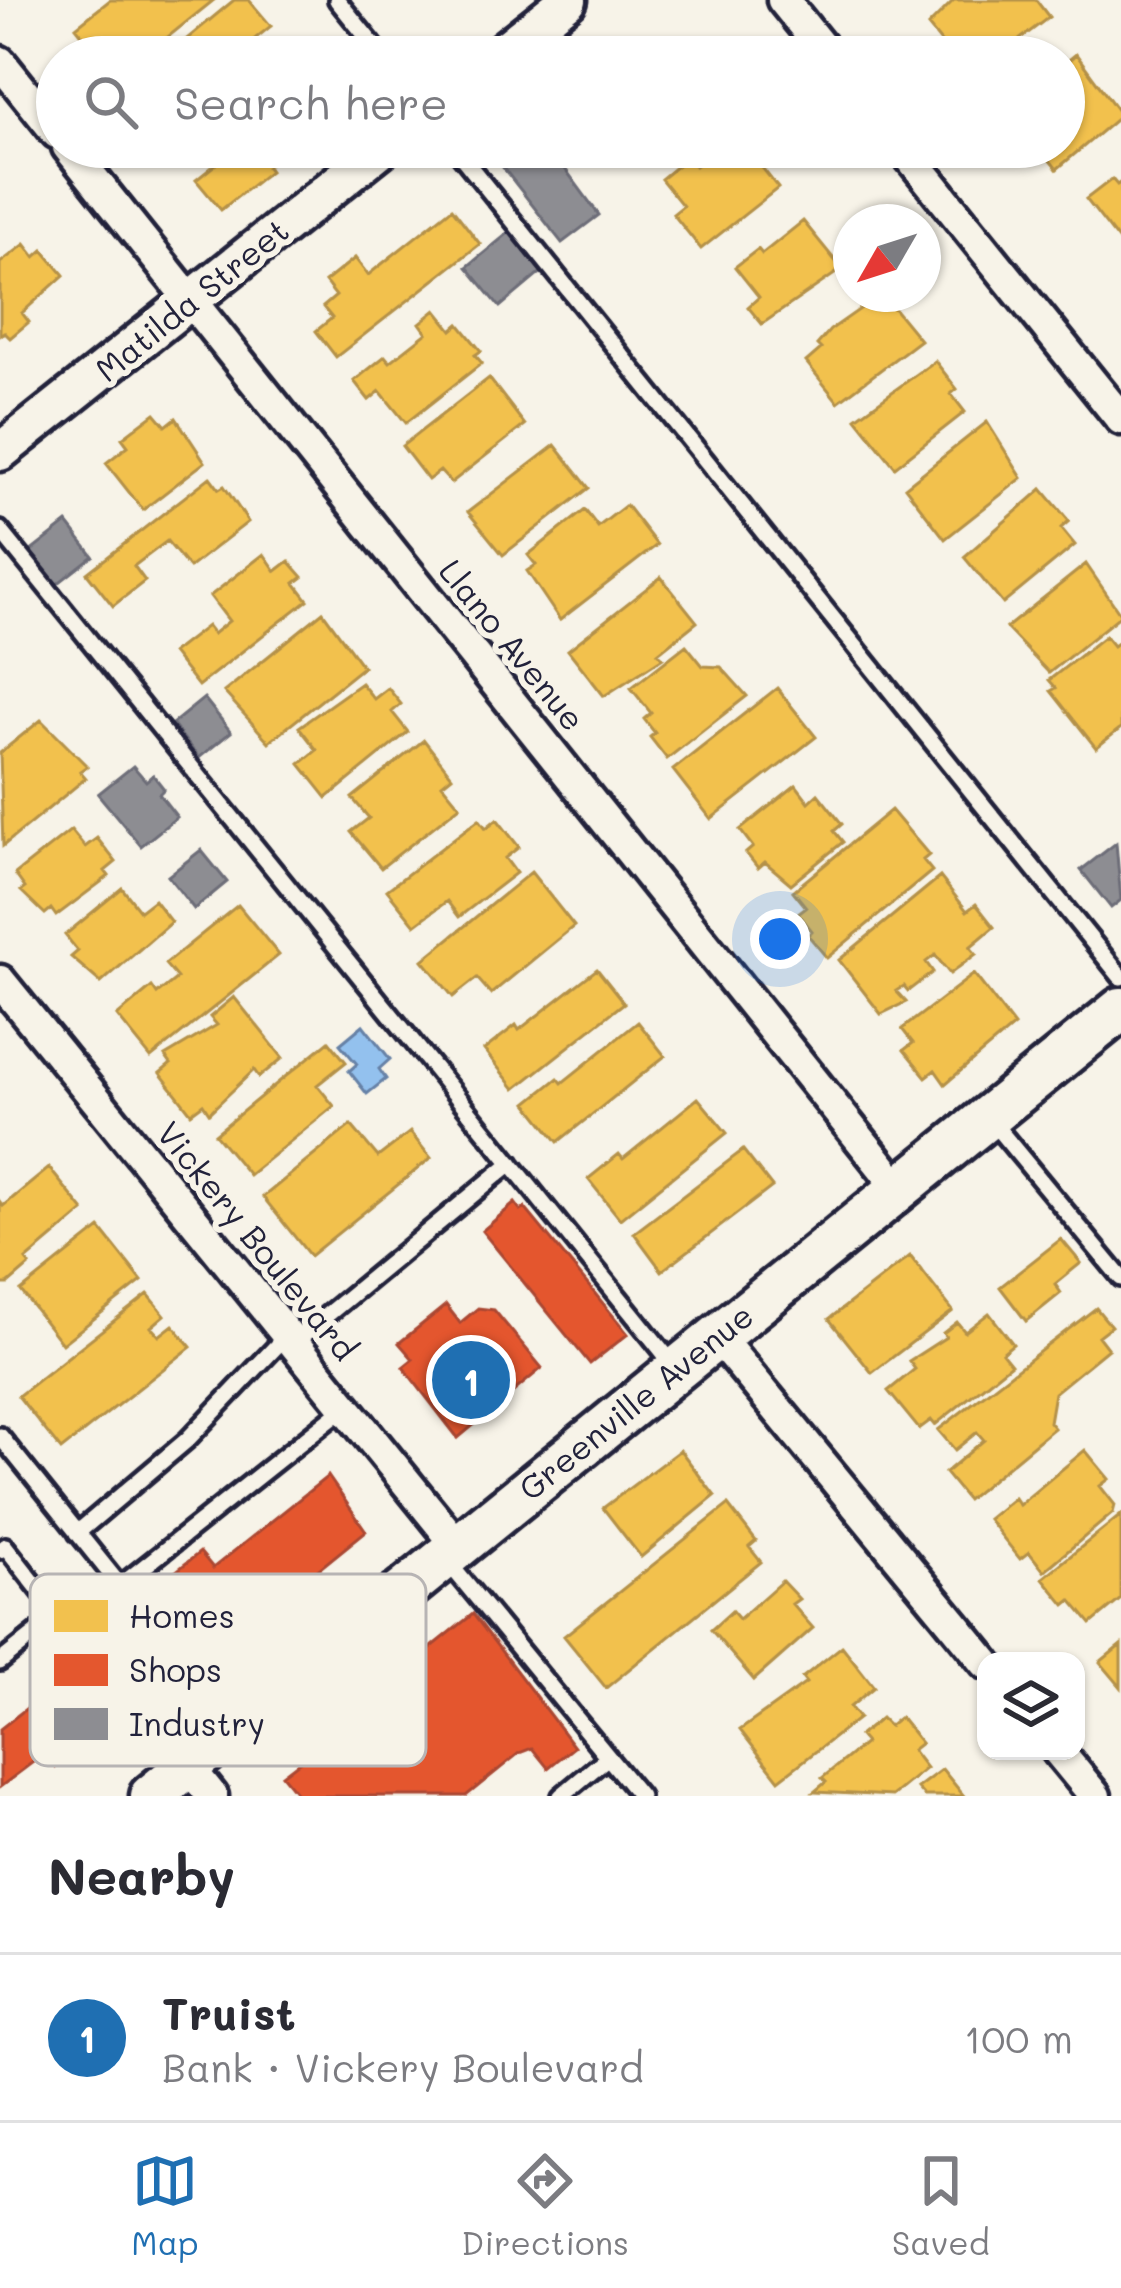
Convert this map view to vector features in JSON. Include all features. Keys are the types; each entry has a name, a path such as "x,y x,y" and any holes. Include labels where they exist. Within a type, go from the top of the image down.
{"main road":[{"name":"Greenville Avenue","path":"424,1574 1121,1009"},
{"name":"Greenville Avenue","path":"151,1796 200,1781"}],"street":[{"path":"523,36 568,0"},
{"path":"783,0 812,36"},
{"path":"0,62 36,107"},
{"name":"Llano Avenue","path":"85,168 899,1188"},
{"name":"Matilda Street","path":"0,452 357,168"},
{"path":"919,168 1121,419"},
{"name":"Vickery Boulevard","path":"0,981 345,1407 451,1552"},
{"path":"717,1336 977,1652"},
{"path":"1065,1760 1095,1796"}],"lane":[{"path":"337,0 365,36"},
{"path":"471,168 1121,977"},
{"path":"0,530 677,1369"},
{"path":"988,1116 1121,1277"},
{"path":"77,1533 187,1440 290,1339 511,1163"},
{"path":"135,1574 345,1407"},
{"path":"0,1436 110,1574"},
{"path":"0,1550 5,1546 30,1578"},
{"path":"451,1552 640,1796"},
{"path":"0,1662 30,1638"},
{"path":"561,1796 608,1757"}],"water":[{"path":"363,1025 390,1059 379,1069 386,1079 367,1094 349,1071 357,1064 340,1044"}],"building: Homes":[{"path":"110,0 214,0 169,36 83,36 76,27"},
{"path":"234,0 249,0 271,26 258,36 190,36"},
{"path":"954,0 1036,0 1049,17 1024,36 936,36 928,26"},
{"path":"1085,66 1121,115 1085,145"},
{"path":"211,168 270,171 221,210 196,180"},
{"path":"674,168 762,168 778,188 701,249 673,214 683,206 661,179"},
{"path":"1112,179 1117,185 1121,182 1121,244 1086,199"},
{"path":"452,208 480,244 336,357 316,331 332,318 323,307 336,296 325,282 355,258 368,275"},
{"path":"803,221 833,258 833,275 762,324 748,307 759,297 735,267 758,249 762,254"},
{"path":"25,244 35,257 43,250 64,275 22,313 29,322 10,338 4,332 0,335 0,263"},
{"path":"436,310 452,330 459,324 481,351 475,355 482,363 406,423 380,391 369,400 354,381 385,356 390,362 427,333 420,323"},
{"path":"856,312 897,312 920,340 838,402 806,362 821,349 817,345"},
{"path":"935,361 957,389 951,394 965,412 895,467 856,418"},
{"path":"489,378 525,425 451,483 440,471 428,480 402,446"},
{"path":"155,413 166,426 176,418 205,462 143,510 106,463 128,446 122,438"},
{"path":"987,422 1022,478 945,539 905,487"},
{"path":"555,445 589,488 503,555 468,512"},
{"path":"210,477 219,489 224,486 248,522 189,568 167,541 134,566 145,581 113,606 87,573"},
{"path":"1042,489 1069,521 1061,528 1075,545 1003,604 964,557"},
{"path":"626,505 657,545 560,620 527,571 536,565 528,555 585,510 598,527"},
{"path":"264,554 276,571 289,561 303,577 295,583 308,600 198,686 172,653 207,626 213,634 229,621 210,596"},
{"path":"1086,564 1121,615 1049,673 1006,628"},
{"path":"661,577 697,622 658,653 663,658 604,696 568,650"},
{"path":"323,612 363,667 269,742 224,692"},
{"path":"1105,636 1113,646 1121,640 1121,728 1096,748 1051,691 1056,688 1049,680"},
{"path":"686,645 703,666 721,667 747,696 667,759 650,737 655,733 644,719 651,713 631,688"},
{"path":"361,683 374,699 388,688 401,704 392,712 408,732 327,798 300,764 317,750 299,727"},
{"path":"777,688 816,737 711,819 673,770"},
{"path":"41,720 87,766 80,771 86,778 3,846 0,753"},
{"path":"424,740 452,776 442,784 460,806 381,868 351,832 369,818 352,798"},
{"path":"796,785 809,802 818,794 842,824 834,831 843,842 791,884 765,862 758,868 746,853 753,847 740,830"},
{"path":"891,810 929,855 923,860 932,871 827,958 808,935 812,931 798,913 806,907 793,891"},
{"path":"479,819 486,828 497,819 519,847 505,858 516,873 459,917 447,901 415,925 387,890"},
{"path":"71,830 85,847 97,838 116,862 105,871 109,876 56,916 51,909 45,914 21,891 25,888 15,874"},
{"path":"531,872 574,926 491,994 477,978 453,997 423,960"},
{"path":"940,877 967,911 976,904 994,927 970,947 976,954 950,974 935,955 926,962 933,972 908,991 904,986 896,991 906,1002 881,1014 839,960"},
{"path":"122,888 140,911 154,900 171,922 101,983 71,957 78,951 65,935"},
{"path":"238,905 279,955 151,1058 117,1016 152,987 157,994 177,978 165,964"},
{"path":"597,969 624,1003 515,1089 484,1050 516,1025 519,1030"},
{"path":"974,974 1014,1026 945,1084 935,1070 926,1077 904,1050 913,1043 902,1029"},
{"path":"234,997 283,1058 259,1077 254,1070 209,1113 203,1104 191,1113 160,1073 171,1064 165,1056 217,1025 210,1017"},
{"path":"638,1022 665,1056 558,1142 527,1103 558,1078 562,1083"},
{"path":"329,1041 346,1062 317,1085 334,1106 249,1175 215,1134"},
{"path":"698,1098 727,1133 620,1219 588,1179 619,1154 623,1159"},
{"path":"351,1125 378,1157 410,1132 431,1158 310,1256 263,1197"},
{"path":"743,1150 772,1187 662,1271 634,1233"},
{"path":"49,1168 84,1211 26,1260 30,1265 8,1284 0,1284 0,1202 3,1206"},
{"path":"100,1228 142,1281 62,1344 21,1291"},
{"path":"1061,1239 1081,1263 1055,1284 1061,1293 1026,1321 1000,1287"},
{"path":"910,1256 953,1311 872,1373 829,1319"},
{"path":"148,1294 165,1315 151,1327 159,1336 173,1325 191,1347 61,1450 18,1396"},
{"path":"1096,1308 1111,1326 1098,1336 1108,1349 1054,1393 1049,1422 1054,1428 967,1500 945,1473 984,1440 977,1432 955,1450 938,1430"},
{"path":"989,1313 1013,1344 1002,1353 1011,1364 935,1425 931,1420 919,1429 888,1391 915,1369 909,1361 946,1337 943,1333 957,1322 965,1332"},
{"path":"680,1450 715,1496 641,1557 603,1508"},
{"path":"1085,1450 1109,1479 1100,1486 1115,1505 1113,1513 1044,1571 1029,1552 1020,1559 988,1519 1014,1498 1019,1505"},
{"path":"728,1505 756,1541 749,1547 761,1562 606,1688 564,1636"},
{"path":"1121,1515 1121,1599 1091,1624 1071,1600 1065,1605 1043,1578"},
{"path":"782,1581 799,1599 792,1604 813,1628 754,1680 711,1630 732,1611 739,1619"},
{"path":"1121,1645 1121,1687 1100,1662"},
{"path":"842,1646 874,1687 850,1707 859,1718 779,1780 740,1730 806,1683 802,1678"},
{"path":"900,1717 921,1743 912,1750 926,1768 892,1796 814,1792 826,1782 822,1778 865,1743 859,1736 881,1718 889,1726"},
{"path":"942,1769 964,1796 924,1796 917,1788"}],"building: Shops":[{"path":"515,1203 521,1211 525,1208 628,1334 590,1364 482,1231"},
{"path":"446,1305 460,1323 478,1308 494,1310 542,1368 458,1438 403,1367 413,1359 399,1343"},
{"path":"328,1476 366,1531 313,1574 172,1574 200,1552 213,1568"},
{"path":"473,1614 574,1747 548,1768 532,1748 519,1753 466,1796 299,1796 282,1775 294,1766 426,1766 426,1652"},
{"path":"30,1706 30,1764 0,1787 0,1729"}],"building: Industry":[{"path":"503,168 564,168 599,215 562,243"},
{"path":"512,230 544,270 500,307 467,267"},
{"path":"67,523 93,556 56,585 30,552"},
{"path":"204,698 231,732 199,758 172,724"},
{"path":"133,766 146,781 153,775 164,789 159,794 177,817 141,846 98,794"},
{"path":"1116,843 1121,900 1111,908 1081,870"},
{"path":"201,850 227,882 194,909 168,876"}],"place":[{"name":"Truist","path":"471,1380"}]}
